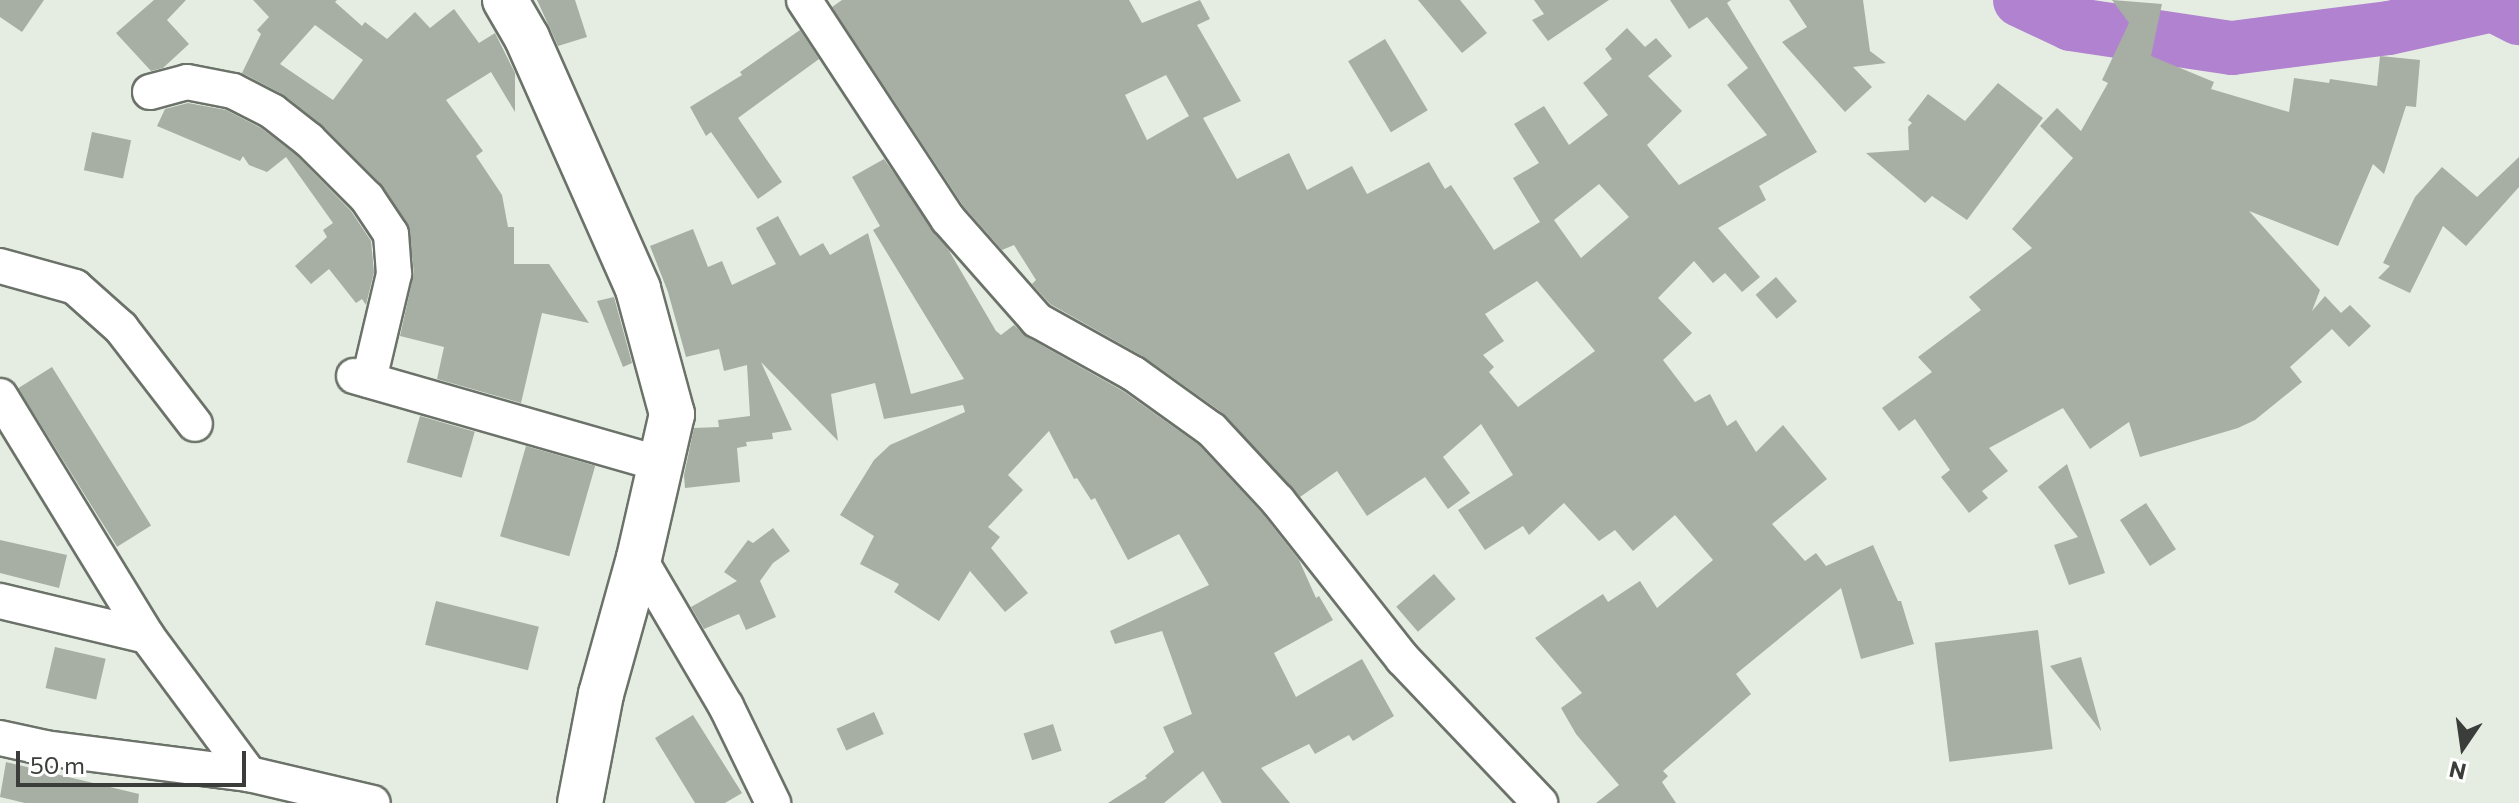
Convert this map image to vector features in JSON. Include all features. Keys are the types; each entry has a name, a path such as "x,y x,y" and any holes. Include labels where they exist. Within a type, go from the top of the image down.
{"street":[{"path":"505,0 527,38 638,289 672,414 639,558 601,694 580,803"},
{"path":"804,0 948,219 1037,320 1134,374 1212,430 1278,501 1403,659 1540,803"},
{"path":"150,92 187,82 233,91 272,111 309,140 367,198 391,234 394,274 361,378 660,464"},
{"path":"0,266 75,287 121,328 195,424"},
{"path":"0,396 147,636 249,774"},
{"path":"639,558 726,706 773,803"},
{"path":"0,601 147,636"},
{"path":"0,738 45,748 249,774 373,803"}],"building":[{"path":"0,0 44,0 22,32 0,17"},
{"path":"154,0 186,0 167,20 189,44 163,68 151,71 116,33"},
{"path":"253,0 337,0 335,2 362,26 365,22 387,39 415,12 430,28 454,9 479,43 495,33 515,73 515,112 491,72 446,100 483,151 476,156 502,195 508,227 514,227 514,264 549,264 589,323 542,313 521,403 437,379 444,347 400,336 414,273 408,224 381,184 323,126 284,95 242,73 261,34 257,30 269,17","holes":["315,25 363,60 333,100 280,64"]},
{"path":"537,0 575,0 587,37 558,46"},
{"path":"842,0 1129,0 1142,23 1200,0 1210,19 1197,25 1241,101 1203,118 1237,179 1289,153 1307,190 1352,166 1367,194 1429,162 1445,189 1451,185 1494,250 1540,222 1513,178 1539,163 1514,124 1544,106 1569,145 1608,115 1583,83 1612,59 1605,49 1627,28 1645,47 1656,38 1672,56 1648,76 1682,111 1647,145 1679,185 1767,135 1727,85 1748,68 1707,17 1689,29 1670,0 1731,0 1727,3 1817,152 1759,186 1766,200 1718,228 1760,277 1742,292 1725,273 1713,283 1694,261 1658,298 1692,333 1663,360 1695,402 1710,394 1727,426 1736,420 1756,452 1783,425 1827,479 1772,524 1805,561 1816,553 1826,566 1873,545 1898,601 1901,601 1914,644 1861,659 1841,588 1736,674 1751,694 1663,771 1668,776 1662,782 1676,803 1596,803 1619,785 1576,734 1561,708 1582,693 1535,638 1603,594 1608,602 1640,581 1657,608 1713,560 1675,515 1633,551 1615,530 1599,541 1564,503 1529,535 1523,526 1485,550 1458,510 1513,475 1481,424 1443,457 1470,493 1448,509 1425,477 1367,516 1337,471 1300,497 1224,414 1144,357 1050,304 1032,284 1036,280 1014,245 1002,250 964,207 832,7","holes":["1166,75 1189,116 1147,140 1125,95","1599,184 1629,217 1581,258 1554,220","1537,281 1595,351 1518,407 1489,372 1494,367 1483,355 1504,341 1485,314"]},
{"path":"1418,0 1460,0 1487,33 1462,53"},
{"path":"1534,0 1609,0 1548,41 1532,20 1544,14"},
{"path":"1789,0 1863,0 1870,51 1886,63 1853,67 1872,87 1845,112 1782,42 1807,27"},
{"path":"2112,0 2162,4 2151,56 2214,82 2211,89 2289,112 2294,78 2329,83 2330,79 2377,86 2380,56 2420,60 2416,107 2406,106 2384,174 2373,164 2338,246 2249,211 2320,290 2312,311 2325,296 2341,313 2350,305 2371,326 2349,347 2332,329 2290,367 2302,382 2255,420 2238,428 2140,457 2129,422 2090,449 2063,408 1989,448 2008,471 1982,491 1988,498 1969,513 1941,477 1950,470 1915,419 1899,431 1882,408 1932,372 1918,357 1981,310 1969,297 2032,248 2012,229 2073,158 2040,126 2057,108 2081,131 2108,83 2102,80 2129,23"},
{"path":"800,30 819,59 738,118 782,182 758,199 711,132 706,136 690,107 742,75 740,72"},
{"path":"1385,39 1428,110 1391,132 1348,61"},
{"path":"1998,83 2043,118 1967,220 1932,196 1925,203 1866,153 1909,150 1908,127 1912,123 1908,120 1928,94 1965,121"},
{"path":"188,103 226,110 261,128 296,155 351,211 371,241 374,272 366,305 362,299 356,303 329,269 311,284 295,266 327,237 323,230 333,223 286,157 267,172 249,165 243,156 240,161 157,126 165,109"},
{"path":"92,132 131,140 123,178 84,170"},
{"path":"2519,157 2519,187 2466,246 2443,226 2410,293 2378,278 2390,266 2383,263 2415,197 2442,167 2477,197"},
{"path":"884,159 948,249 996,331 1001,335 1014,325 1027,337 1123,391 1199,445 1263,514 1299,560 1316,598 1319,596 1333,620 1274,653 1296,697 1362,659 1394,716 1353,741 1349,735 1315,754 1309,744 1261,768 1290,803 1222,803 1203,771 1164,803 1108,803 1147,778 1145,776 1174,752 1163,727 1192,714 1162,631 1115,644 1110,631 1209,585 1179,534 1128,560 1095,498 1091,500 1077,478 1074,479 1049,431 1008,475 1023,490 988,527 1000,537 991,548 1028,593 1005,612 970,571 939,621 894,592 899,584 860,564 874,536 840,515 874,460 890,445 965,412 963,405 884,419 875,383 831,394 838,441 761,362 792,430 772,433 773,439 746,442 747,446 737,448 740,482 685,488 684,475 694,428 719,427 718,420 750,416 747,365 724,371 719,349 686,357 668,292 650,246 693,229 708,267 722,261 732,285 776,264 756,228 778,216 800,256 823,243 830,255 868,233 911,394 964,379 873,230 880,226 852,177"},
{"path":"1776,277 1797,301 1777,319 1756,295"},
{"path":"614,297 632,363 623,367 597,301"},
{"path":"52,367 151,526 117,547 18,388"},
{"path":"420,416 475,432 462,478 407,462"},
{"path":"526,446 595,466 569,556 500,536"},
{"path":"2067,464 2105,573 2069,585 2054,545 2078,537 2038,487"},
{"path":"2146,503 2176,549 2150,566 2120,520"},
{"path":"773,528 790,551 773,563 760,581 776,617 746,630 739,614 704,629 691,607 737,581 724,572 748,540 753,543"},
{"path":"0,540 67,555 59,588 0,573"},
{"path":"1434,574 1456,599 1418,632 1396,607"},
{"path":"436,601 539,627 528,670 425,645"},
{"path":"2038,630 2053,749 1949,762 1935,643"},
{"path":"55,647 106,659 96,700 46,688"},
{"path":"2081,657 2101,730 2101,731 2050,666"},
{"path":"874,712 884,734 846,751 837,729"},
{"path":"693,715 742,793 725,803 695,803 655,738"},
{"path":"1053,724 1062,751 1032,760 1024,734"},
{"path":"6,762 139,794 138,803 25,803 0,797"}],"waterway":[{"path":"2020,0 2071,24 2232,48 2389,28 2493,5 2519,18"}]}
